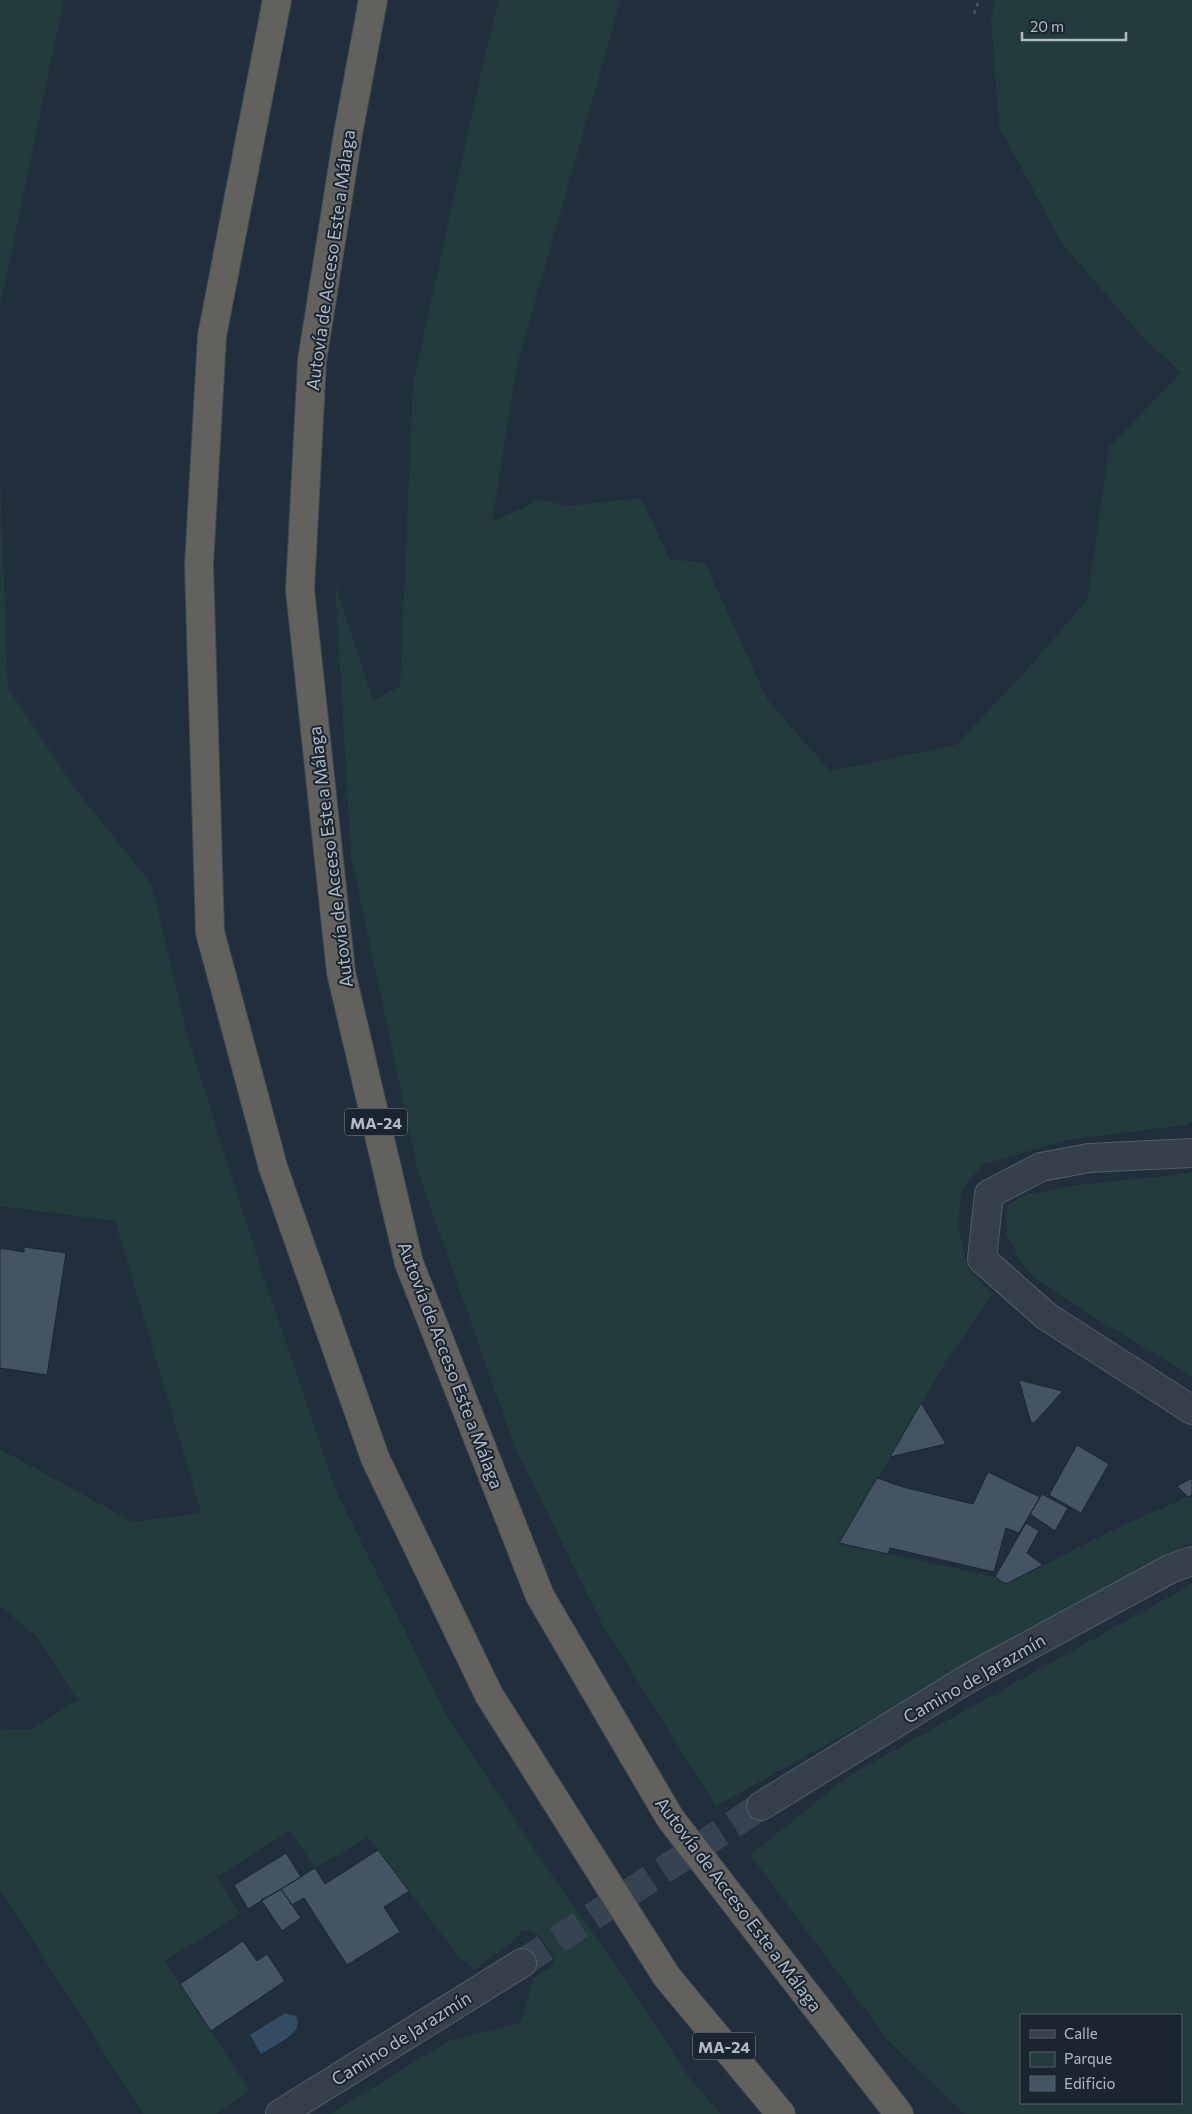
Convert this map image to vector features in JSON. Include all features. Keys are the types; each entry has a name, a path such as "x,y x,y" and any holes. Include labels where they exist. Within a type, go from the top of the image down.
{"highway":[{"name":"MA-24","path":"278,0 212,336 199,565 210,932 273,1167 375,1458 484,1687 667,1977 781,2114"},
{"name":"Autovía de Acceso Este a Málaga","path":"374,0 348,134 312,361 300,590 341,972 409,1263 540,1596 670,1818 899,2114"}],"street":[{"path":"1191,1153 1089,1158 1040,1167 989,1194 982,1260 1046,1316 1192,1410"},
{"name":"Camino de Jarazmín","path":"761,1806 969,1678 1170,1569 1192,1561"},
{"name":"Camino de Jarazmín","path":"280,2114 522,1963"}],"path":[{"path":"974,14 979,0"}],"green space":[{"path":"0,0 64,0 0,308"},
{"path":"499,0 621,0 518,362 492,522 541,499 567,506 641,498 670,559 705,563 767,699 830,771 956,745 1024,673 1087,600 1109,447 1181,373 1142,336 1063,245 999,127 991,17 996,0 1192,0 1192,1122 1185,1125 1066,1140 982,1165 962,1190 958,1225 967,1265 992,1295 946,1361 840,1543 995,1577 1006,1584 1119,1527 1192,1495 1192,1542 716,1806 603,1626 514,1445 418,1172 351,856 335,583 373,701 400,686 413,383 484,59"},
{"path":"0,473 8,688 76,790 152,885 188,1037 261,1269 335,1488 447,1717 546,1867 629,1984 688,2076 721,2114 330,2114 448,2041 520,2023 534,1978 551,1968 555,1959 539,1935 524,1930 507,1946 474,1970 458,1956 368,1837 315,1868 290,1831 217,1877 240,1914 165,1961 250,2091 217,2114 143,2114 0,1889 0,1730 31,1729 77,1700 37,1637 0,1606 0,1449 133,1522 201,1513 115,1221 0,1206"},
{"path":"1192,1173 1192,1376 1071,1303 1026,1271 1006,1234 1007,1206 1024,1195 1079,1185"},
{"path":"1192,1584 1192,2114 965,2114 890,2043 750,1855 848,1776"}],"water":[{"path":"285,2013 296,2016 297,2028 287,2038 261,2054 250,2035"}],"building":[{"path":"24,1247 66,1253 47,1375 0,1368 0,1248 24,1252"},
{"path":"1019,1380 1063,1391 1035,1422 1031,1423"},
{"path":"921,1403 946,1444 890,1457"},
{"path":"1077,1445 1109,1464 1081,1513 1049,1495"},
{"path":"988,1472 1040,1497 1019,1533 1006,1528 994,1572 890,1548 888,1554 839,1543 877,1478 903,1487 973,1504"},
{"path":"1192,1478 1192,1495 1188,1497 1177,1486"},
{"path":"1042,1494 1068,1508 1055,1531 1030,1514"},
{"path":"1026,1523 1039,1531 1027,1553 1043,1565 1006,1584 995,1577"},
{"path":"378,1850 409,1891 384,1907 400,1932 347,1965 304,1898 292,1905 281,1889 315,1868 325,1884"},
{"path":"286,1853 301,1877 248,1909 234,1885"},
{"path":"281,1889 301,1918 282,1931 261,1900"},
{"path":"243,1941 257,1961 267,1954 285,1981 211,2031 180,1984"}],"tunnel":[{"path":"522,1963 761,1806"}]}
